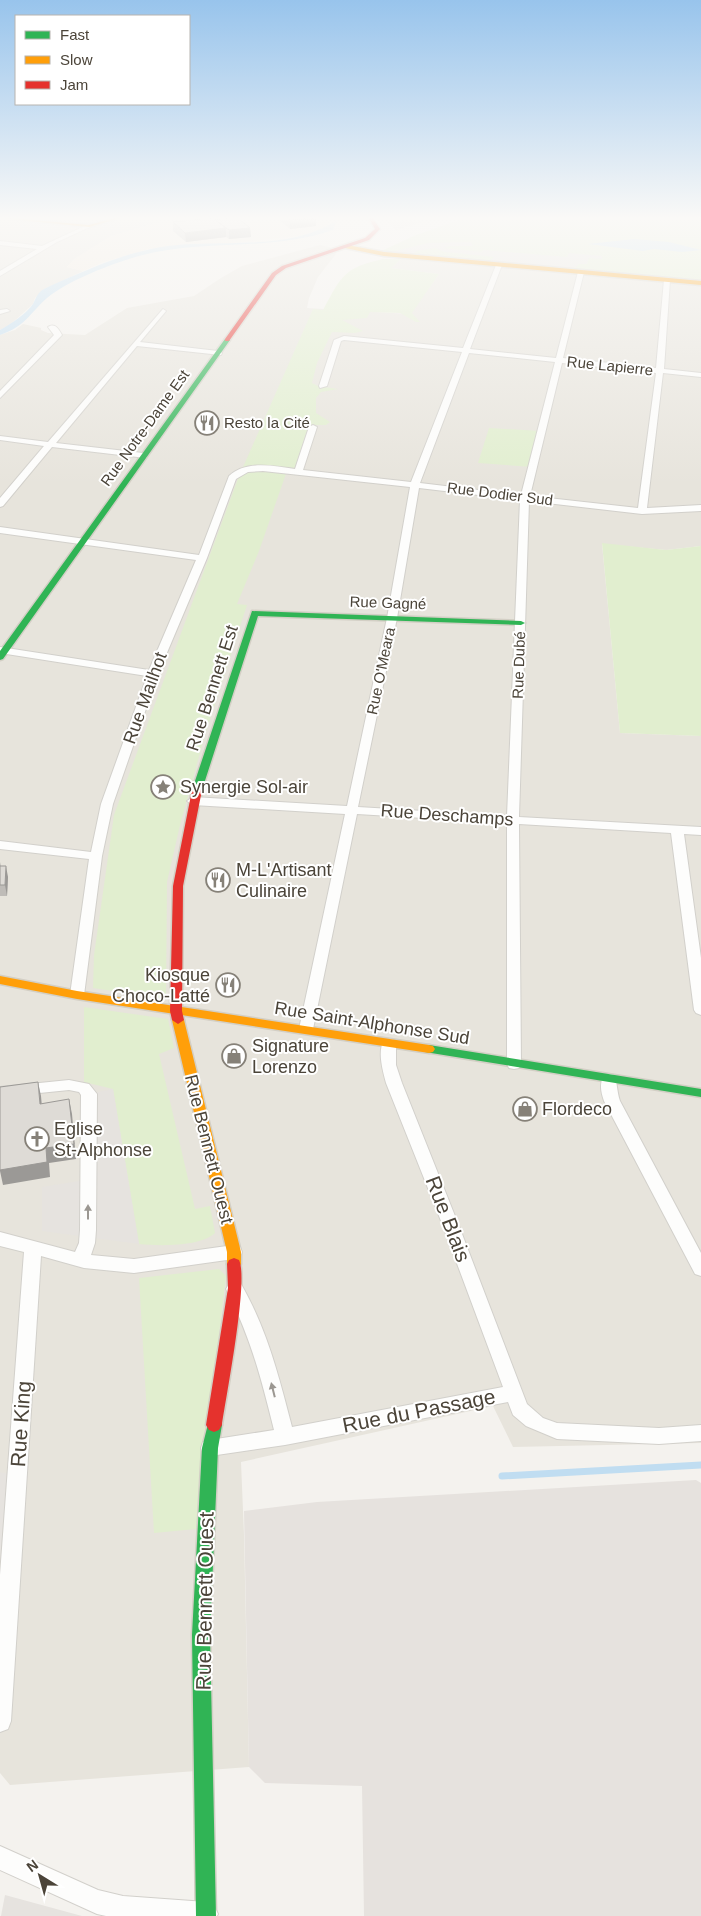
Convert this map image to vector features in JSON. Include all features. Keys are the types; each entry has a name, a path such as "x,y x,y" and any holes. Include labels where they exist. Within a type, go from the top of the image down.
{"street":[{"name":"Rue Notre-Dame Est","path":"1,653 252,306"},
{"name":"Rue O'Meara","path":"306,1029 392,618 415,484 483,306"},
{"name":"Rue Dubé","path":"514,1064 513,820 524,496 572,306"},
{"path":"642,511 660,371 665,306"},
{"path":"0,504 163,312"},
{"path":"0,396 55,339 58,333 52,327"},
{"name":"Rue Lapierre","path":"323,386 338,340 340,339 467,350 701,375"},
{"path":"136,344 218,353"},
{"path":"298,471 313,427"},
{"path":"0,438 143,456"},
{"name":"Rue Mailhot","path":"77,995 96,856 107,804 153,674 202,558 232,478 236,474 254,468 298,471"},
{"name":"Rue Dodier Sud","path":"298,471 642,511 701,508"},
{"path":"0,530 202,558"},
{"name":"Rue Gagné","path":"255,613 521,623"},
{"name":"Rue Bennett Est","path":"176,1011 178,886 193,801 255,613"},
{"path":"1,653 153,674"},
{"name":"Rue Deschamps","path":"193,801 701,831"},
{"path":"677,829 701,1010"},
{"path":"0,846 96,856"},
{"name":"Rue Saint-Alphonse Sud","path":"0,980 176,1011 306,1029 389,1044 701,1093"},
{"name":"Rue Saint-Alphonse Sud","path":"0,986 37,988"},
{"name":"Rue Bennett Ouest","path":"176,1011 234,1252 235,1288 210,1448 201,1635 206,1915"},
{"name":"Rue Blais","path":"389,1044 389,1065 394,1083 452,1226 514,1393"},
{"path":"609,1079 608,1089 612,1102 701,1269"},
{"path":"0,1092 69,1085 84,1088 89,1094 88,1230 86,1244 80,1260"},
{"path":"0,1239 80,1260 134,1266 234,1252"},
{"name":"Rue King","path":"0,1721 33,1248"},
{"path":"235,1288 248,1308 260,1338 285,1437"},
{"name":"Rue du Passage","path":"210,1448 285,1437 514,1393 520,1409 530,1420 542,1427 557,1431 659,1436 701,1433"},
{"path":"0,1858 97,1902 123,1908 206,1915"}],"shaded area":[{"path":"0,306 30,306 11,324 0,330"},
{"path":"136,306 307,306 307,308 410,314 416,306 701,306 701,546 666,550 602,544 620,733 701,736 701,1443 513,1447 493,1406 241,1462 249,1767 10,1785 0,1773 0,335 15,330 23,324 41,328 41,330 48,333 85,335 127,308"},
{"path":"113,1089 139,1244 42,1231 42,1187 85,1180 85,1095"},
{"path":"0,1472 11,1474 0,1589"},
{"path":"696,1480 701,1483 701,1916 364,1916 362,1786 265,1783 249,1767 244,1511 317,1502"},
{"path":"5,1895 82,1916 1,1916"}],"green space":[{"path":"325,306 417,306 412,313 420,322 416,322 400,313 370,312 367,318 342,320 363,331 355,333 332,332 317,363 312,383 318,386 338,389 321,392 316,398 316,413 330,422 326,425 310,425 295,468 288,468 259,551 237,604 247,605 205,735 180,825 167,882 166,999 93,988 94,955 114,815 239,476 313,309 323,310"},
{"path":"489,428 540,431 532,467 478,463"},
{"path":"602,543 666,550 701,546 701,736 620,733"},
{"path":"84,1007 168,1019 174,1048 159,1054 195,1209 210,1206 215,1233 208,1238 179,1244 139,1244 113,1089 84,1082"},
{"path":"219,1269 226,1276 196,1529 154,1533 139,1278"}],"water":[{"path":"31,306 39,306 16,328 0,335 0,330"}],"building":[{"path":"0,866 6,866 5,885 0,885"},
{"name":"Eglise St-Alphonse","path":"38,1082 40,1104 69,1099 74,1144 46,1148 47,1162 0,1170 0,1087"}],"waterway":[{"path":"502,1476 701,1465"}],"traffic: fast":[{"path":"0,657 227,340"},
{"path":"197,790 255,613 521,623"},
{"path":"429,1049 701,1093"},
{"path":"206,1916 201,1635 210,1448 214,1425"}],"traffic: slow":[{"path":"0,980 77,995 429,1049"},
{"path":"178,1020 234,1252 234,1264"}],"traffic: jam":[{"path":"227,340 251,306"},
{"path":"178,1020 176,1011 178,886 197,790"},
{"path":"214,1425 235,1288 234,1264"}],"place":[{"name":"Resto la Cité","path":"207,423"},
{"name":"Synergie Sol-air","path":"163,787"},
{"name":"M-L'Artisant Culinaire","path":"218,880"},
{"name":"Kiosque Choco-Latté","path":"228,985"},
{"name":"Signature Lorenzo","path":"234,1056"},
{"name":"Flordeco","path":"525,1109"},
{"name":"Eglise St-Alphonse","path":"37,1139"}]}
